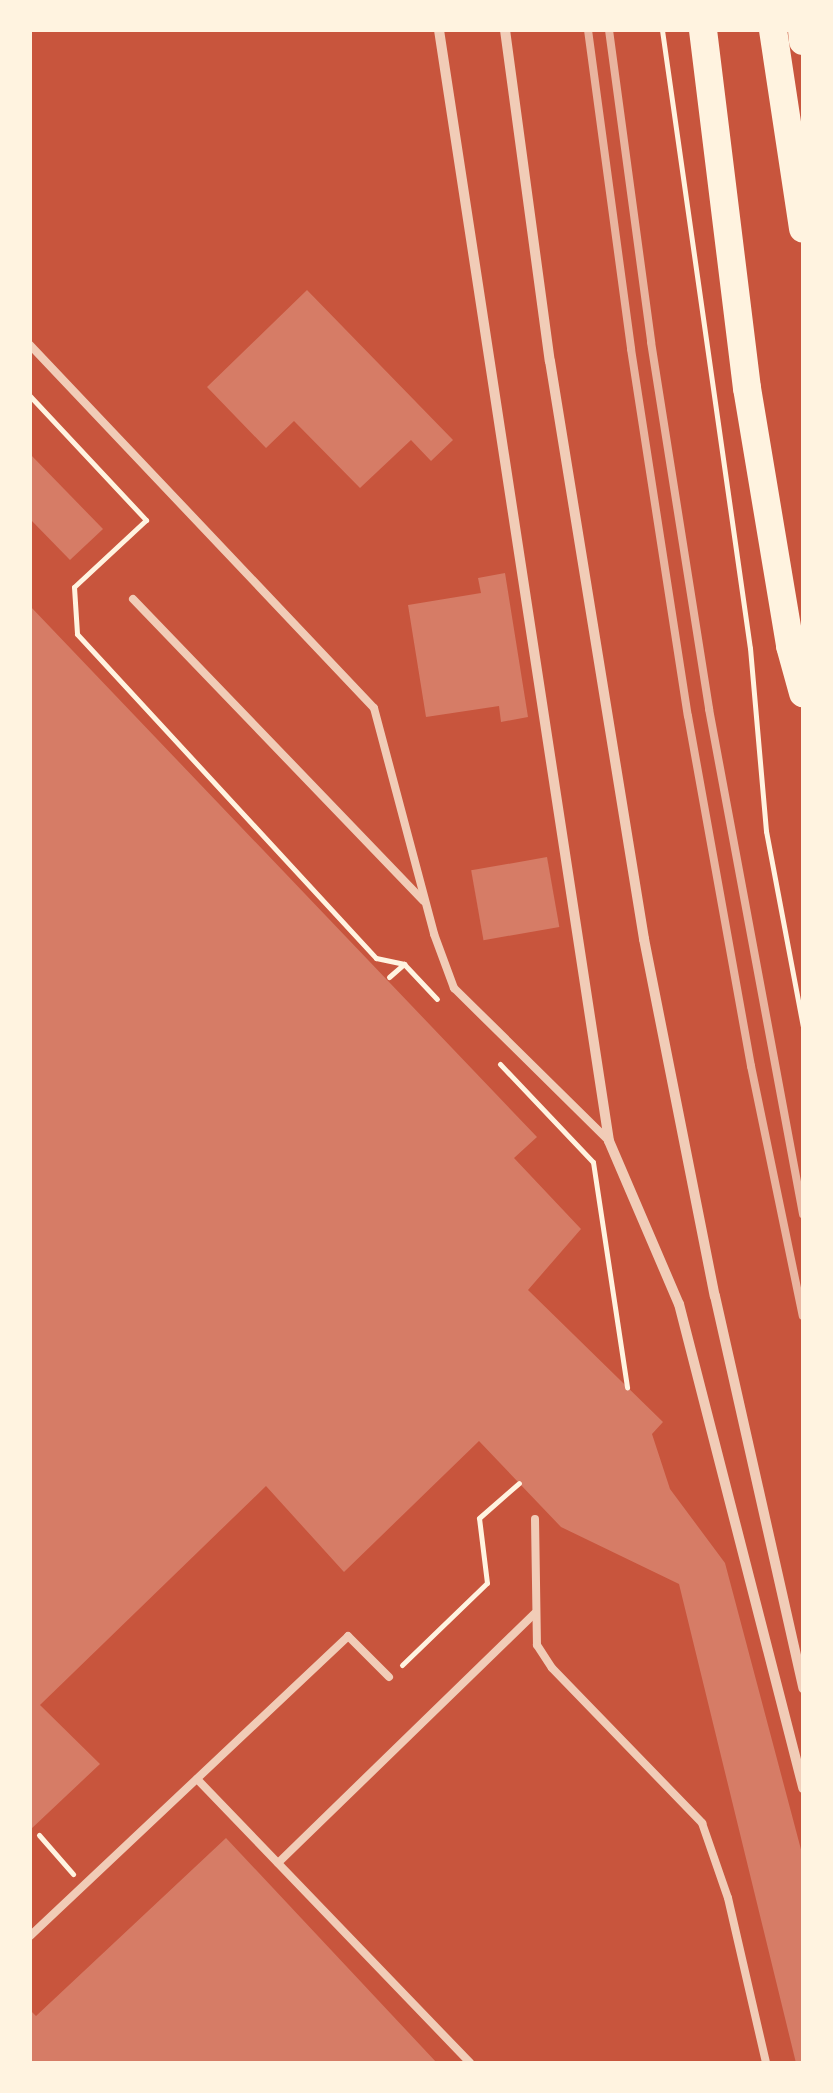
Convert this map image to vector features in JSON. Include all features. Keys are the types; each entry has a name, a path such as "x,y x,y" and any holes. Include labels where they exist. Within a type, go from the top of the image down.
{"highway":[{"path":"702,30 747,388 790,646 803,693"},
{"path":"773,30 803,229"},
{"path":"802,30 803,41"}],"street":[{"path":"439,30 609,1142 678,1304 803,1788"},
{"path":"505,30 550,362 644,939 714,1296 803,1688"}],"lane":[{"path":"30,345 374,708 454,988 609,1142"},
{"path":"133,598 427,904"},
{"path":"535,1519 534,1614 538,1645 552,1668 702,1823 728,1898 766,2063"},
{"path":"278,1862 534,1614"},
{"path":"30,1936 348,1636 390,1677"},
{"path":"196,1779 470,2063"}],"path":[{"path":"662,30 690,252 750,648 766,831 803,1026"},
{"path":"30,396 146,520 74,586 77,634 376,958 404,964 444,1006"},
{"path":"389,977 404,964"},
{"path":"498,1063 593,1162 626,1386"},
{"path":"390,1677 488,1583 479,1518 519,1482"}],"building":[{"path":"307,290 453,440 431,461 411,440 360,488 294,421 266,448 207,387"},
{"path":"30,454 103,529 70,560 30,519"},
{"path":"505,573 528,717 501,722 499,706 426,717 408,605 481,593 478,578"},
{"path":"30,606 537,1137 514,1158 581,1229 528,1290 663,1422 652,1434 670,1489 725,1563 803,1857 803,2063 796,2063 679,1584 561,1527 479,1441 344,1572 266,1486 40,1705 100,1764 30,1830"},
{"path":"547,857 559,927 483,940 471,870"},
{"path":"226,1838 437,2063 30,2063 30,2010 36,2016"}],"railway":[{"path":"588,30 631,349 688,716 751,1066 803,1316"},
{"path":"609,30 651,342 709,709 803,1214"}]}
